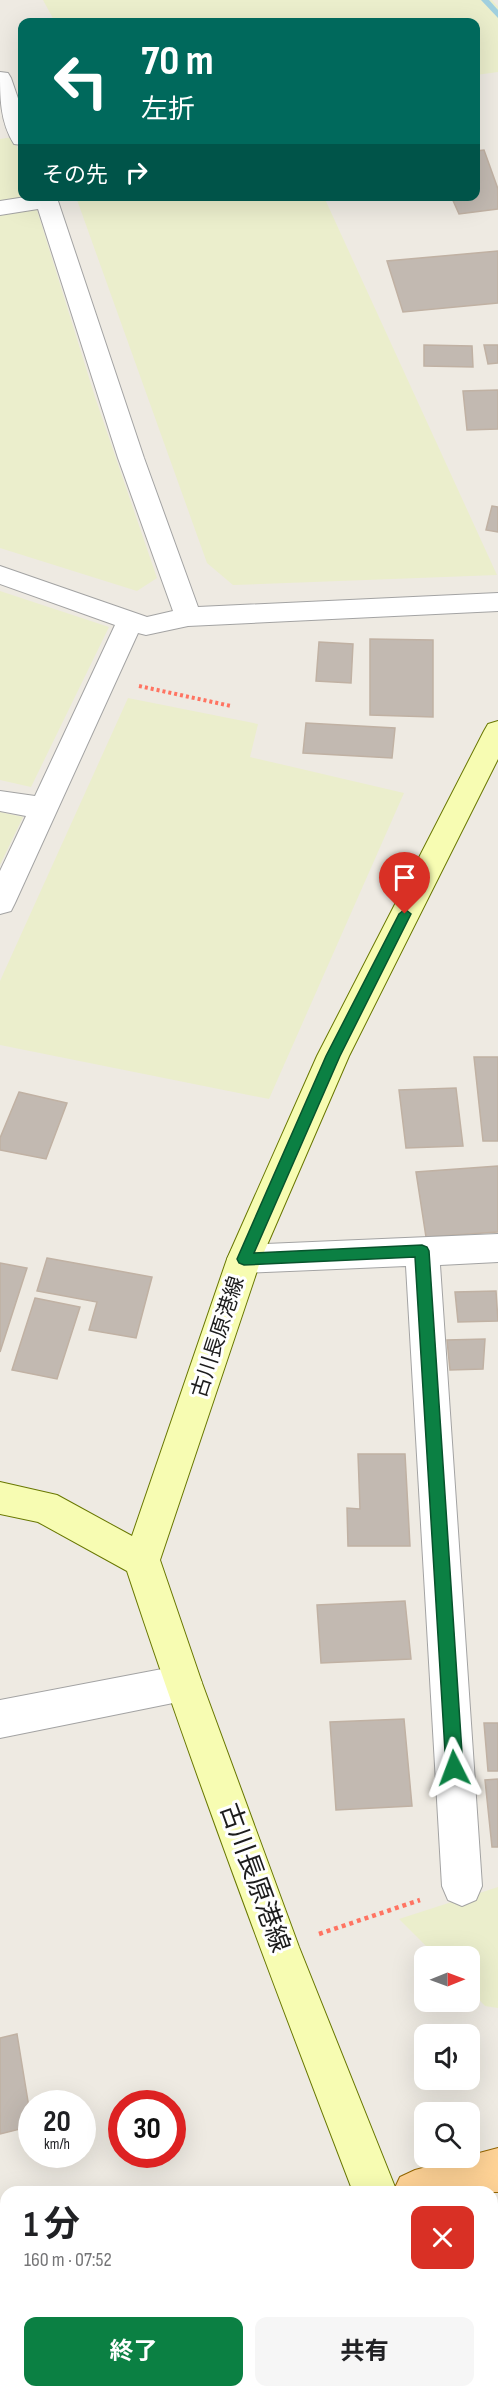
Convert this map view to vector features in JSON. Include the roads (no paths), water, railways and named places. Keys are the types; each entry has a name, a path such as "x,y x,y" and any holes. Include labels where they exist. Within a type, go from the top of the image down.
{"main road":[{"name":"古川長原港線","path":"373,2186 279,1947 183,1683 142,1560 244,1259 333,1056 498,731"},
{"path":"0,1498 44,1507 142,1560"},
{"path":"438,2186 498,2170"}],"street":[{"path":"0,78 18,128"},
{"path":"0,208 36,201"},
{"path":"47,201 131,458 189,617"},
{"path":"0,574 146,626 189,617 498,602"},
{"path":"0,903 130,621"},
{"path":"0,801 44,808"},
{"path":"244,1259 498,1248"},
{"path":"422,1251 462,1886"},
{"path":"0,1719 183,1683"}],"waterway":[{"path":"485,0 498,15"}]}
